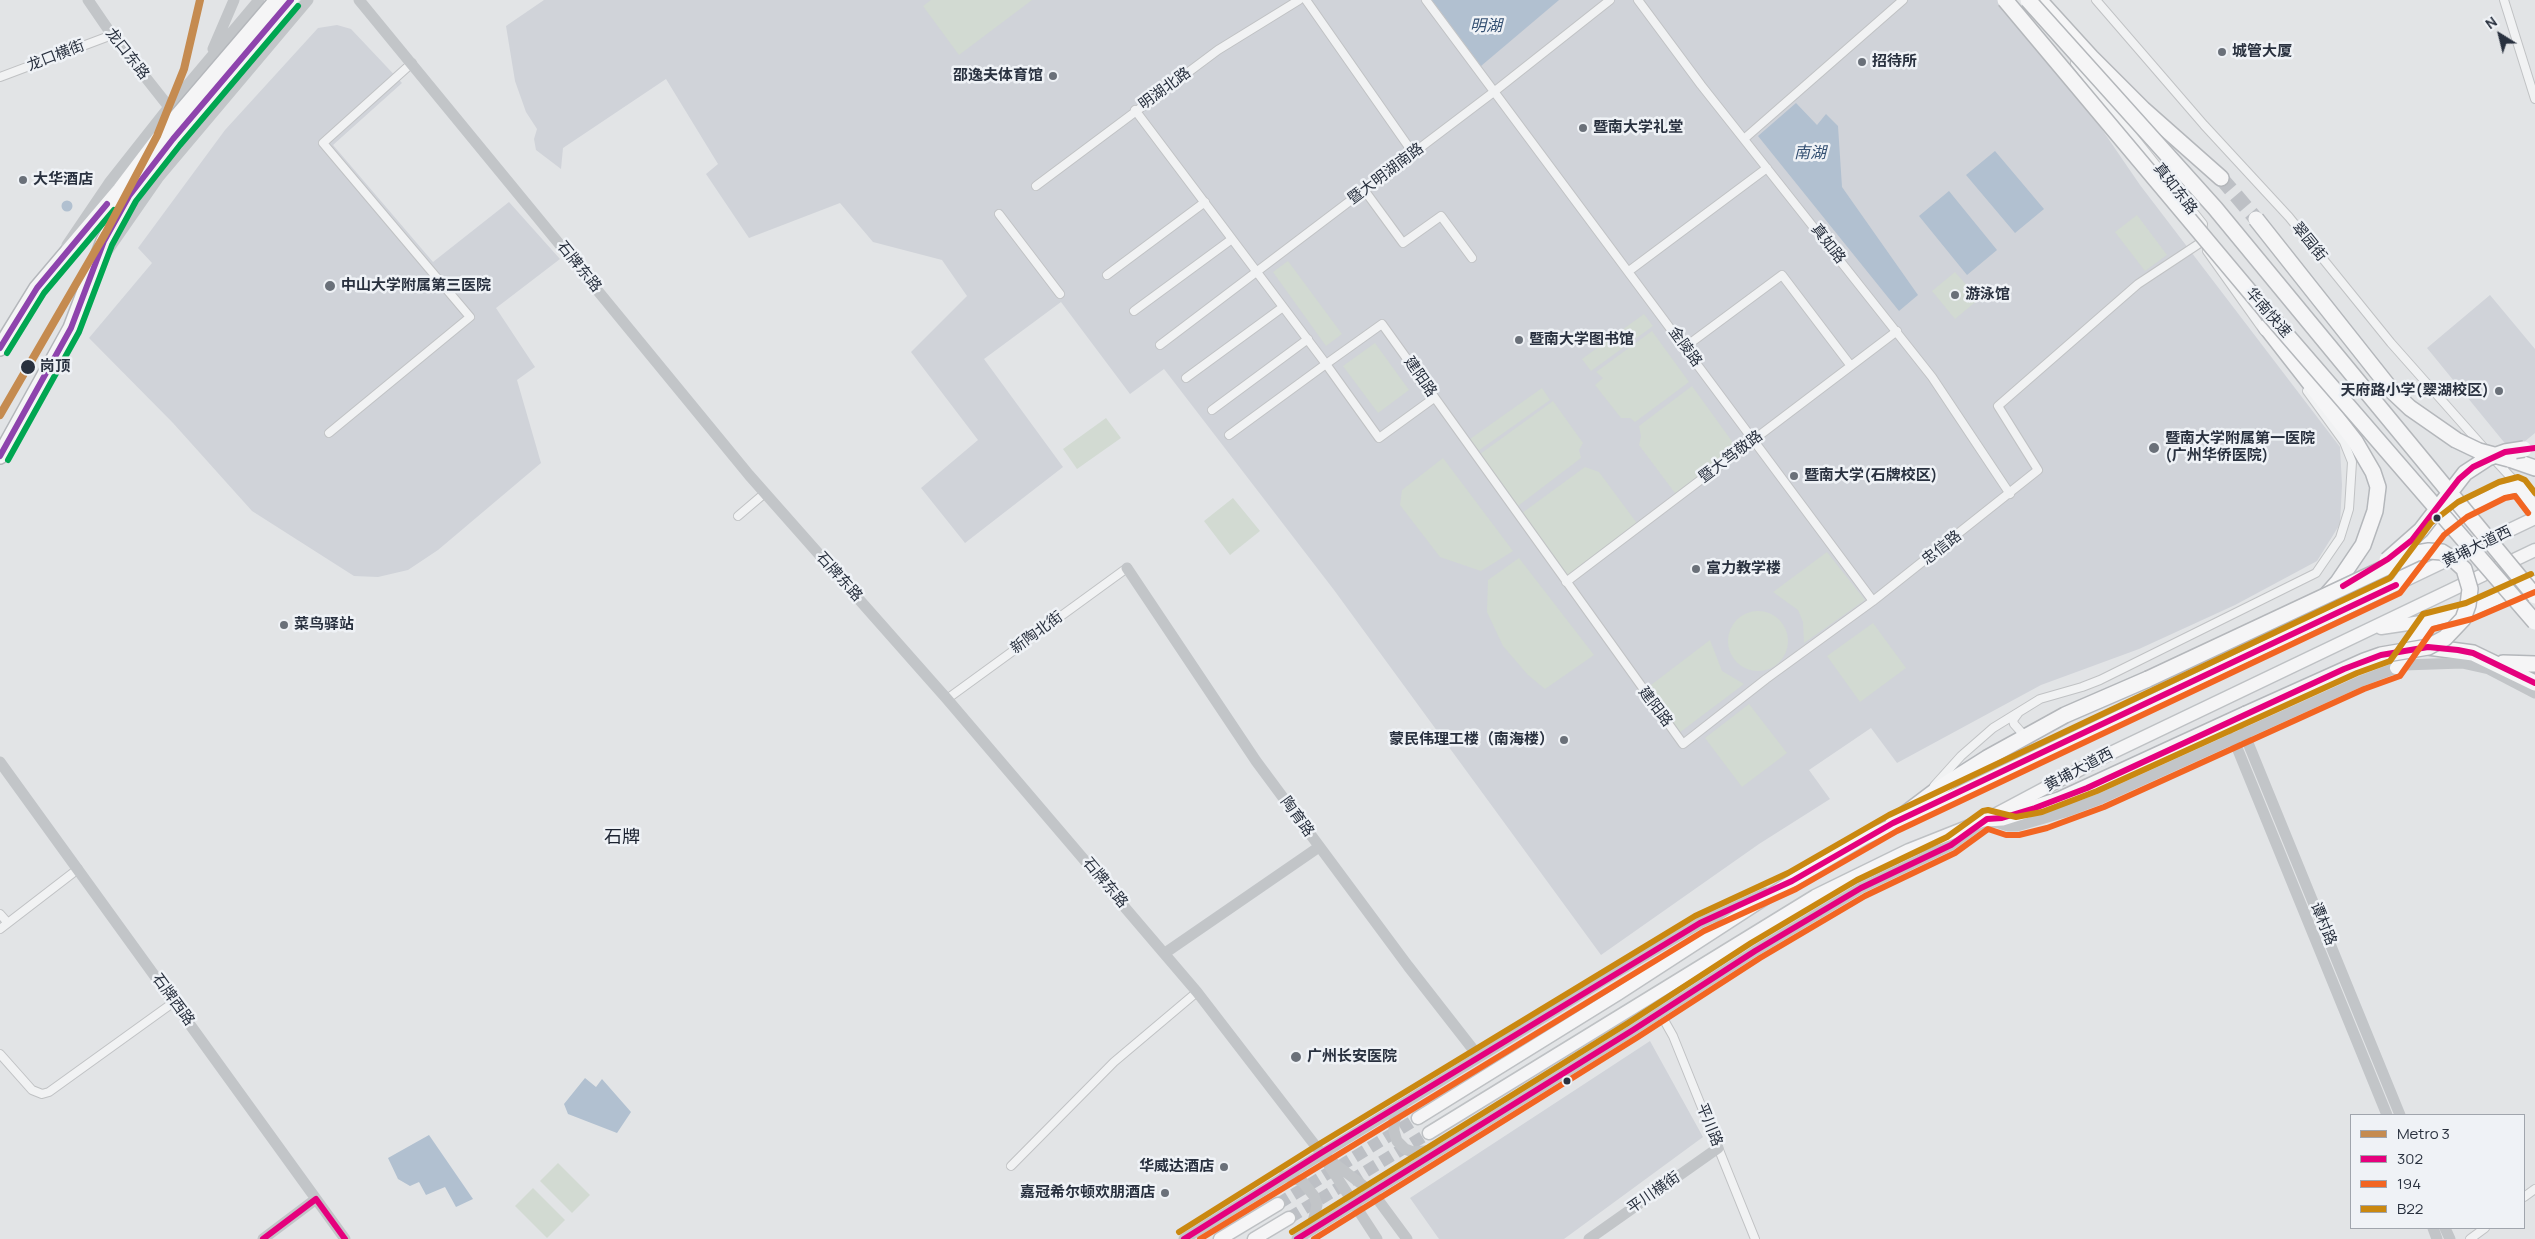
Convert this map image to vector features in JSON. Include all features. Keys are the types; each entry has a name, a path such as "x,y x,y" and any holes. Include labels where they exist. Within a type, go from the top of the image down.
{"highway":[{"path":"0,456 62,347 80,307 104,241 129,196 169,135 277,0"},
{"path":"0,348 24,307 52,267 291,0"},
{"name":"华南快速","path":"2005,0 2162,188 2535,622"},
{"name":"华南快速","path":"2027,0 2215,208 2535,596"},
{"path":"2039,0 2090,57 2143,109 2221,178"},
{"path":"2162,188 2241,295 2327,403 2367,461 2378,487 2375,511 2363,545 2338,582 2310,614 2282,640"},
{"path":"2256,219 2393,392 2410,408 2456,440 2479,451 2535,468"},
{"path":"2338,589 2388,559 2407,544 2428,522 2459,479 2473,467 2504,452 2535,448"},
{"path":"2510,459 2535,460"},
{"path":"1893,823 1921,800 1987,758 2066,715 2148,679 2417,553 2436,551 2448,555 2459,564 2467,576 2470,589 2468,605 2462,619 2451,632 2428,647"},
{"path":"1987,819 2002,818 2066,797 2246,714 2381,655 2428,647 2473,653 2535,683"},
{"path":"2494,662 2535,664"}],"main road":[{"path":"2396,585 2438,529 2453,516 2483,499 2526,489 2535,508"},
{"name":"黄埔大道西","path":"1418,1118 1642,978 1792,881 1893,823 2282,640 2535,518"},
{"name":"黄埔大道西","path":"1429,1133 1815,896 1909,850 1987,819 2111,753 2535,550"},
{"path":"2369,629 2428,621 2468,612 2535,582"},
{"path":"2396,668 2428,621"},
{"path":"1220,1239 1278,1204"},
{"path":"1254,1239 1288,1218"}],"street":[{"name":"龙口东路","path":"88,0 112,35 169,106"},
{"path":"207,61 234,0"},
{"path":"52,267 97,198 169,106 259,0"},
{"path":"271,0 294,17"},
{"path":"90,276 158,178 308,0"},
{"name":"石牌东路","path":"359,0 765,493 948,699 1197,992 1321,1153"},
{"name":"明湖北路","path":"1036,186 1135,110 1218,50 1299,0"},
{"path":"1306,0 1413,153"},
{"name":"金陵路","path":"1426,0 1496,91 1873,601"},
{"name":"暨大明湖南路","path":"1160,345 1496,91 1610,0"},
{"name":"真如路","path":"1638,0 1744,139 1932,377 2010,494"},
{"path":"1744,139 1903,0"},
{"name":"真如东路","path":"2027,0 2202,224 2200,243"},
{"name":"翠园街","path":"2096,0 2288,217 2391,343 2526,489"},
{"path":"2504,0 2535,99"},
{"name":"龙口横街","path":"0,77 112,35"},
{"path":"219,47 238,58 245,74"},
{"path":"329,433 470,317 323,143 412,63"},
{"path":"1135,110 1308,339 1379,438 1434,398"},
{"path":"1629,271 1767,168"},
{"path":"1365,191 1403,243 1441,216 1472,258"},
{"path":"1107,275 1205,202"},
{"path":"1000,214 1060,294"},
{"path":"1134,311 1232,239"},
{"path":"1921,800 1961,756 1993,728 2020,711 2040,699 2082,687 2108,676 2316,573 2340,538 2349,510 2352,462 2344,442 2200,243"},
{"name":"忠信路","path":"1873,601 2038,470 1998,406 2138,284 2200,243"},
{"path":"1685,347 1782,275 1851,366"},
{"path":"1186,378 1283,307"},
{"name":"建阳路","path":"1326,364 1382,324 1683,744 1779,669 1873,601"},
{"name":"暨大笃敬路","path":"1566,582 1897,331"},
{"path":"1212,410 1308,339"},
{"path":"1229,435 1326,364"},
{"path":"738,516 765,493"},
{"name":"新陶北街","path":"948,699 1127,568"},
{"name":"陶育路","path":"1127,568 1256,761 1479,1057"},
{"path":"1297,1239 1811,917 1861,888 1945,848 1987,819 2008,826 2044,820 2100,799 2361,680 2396,668 2428,662 2462,663 2489,669 2535,693"},
{"path":"2020,711 2014,720 2014,724 2022,733 2029,735"},
{"name":"谭村路","path":"2244,733 2400,1114"},
{"name":"谭村路","path":"2233,738 2388,1114"},
{"name":"石牌西路","path":"0,762 345,1239"},
{"path":"1165,954 1319,847"},
{"path":"0,929 78,869"},
{"path":"1184,1239 1321,1153 1700,923 1792,881"},
{"path":"0,914 7,922"},
{"path":"1011,1166 1114,1062 1197,992"},
{"path":"0,1054 32,1090 42,1094 50,1092 174,1002"},
{"name":"平川路","path":"1660,1013 1673,1036 1755,1239"},
{"path":"1408,1100 1398,1111 1394,1121 1394,1131 1398,1140 1405,1149 1413,1152 1443,1148"},
{"name":"平川横街","path":"1589,1239 1718,1148"},
{"path":"1321,1153 1373,1193 1407,1239"},
{"path":"1321,1153 1353,1205 1377,1239"},
{"path":"1284,1176 1302,1181 1314,1196 1317,1205 1311,1230"},
{"path":"264,1239 316,1199"},
{"path":"2470,1239 2484,1229"}],"shaded area":[{"name":"暨南大学(石牌校区)","path":"544,0 1999,0 2101,128 2140,185 2340,447 2342,485 2340,524 2317,561 2235,605 2139,649 2041,685 1897,763 1871,728 1809,770 1830,799 1759,844 1601,955 1334,590 1164,369 1130,394 1061,302 984,359 1063,467 965,543 921,488 978,440 911,352 967,296 942,260 873,242 840,203 749,238 706,174 718,164 666,79 563,148 561,169 536,150 534,139 537,129 526,112 515,81 506,26"},
{"path":"931,0 1032,0 959,55 923,6"},
{"name":"中山大学附属第三医院","path":"337,25 351,29 402,83 333,145 433,262 509,202 560,259 496,308 535,367 517,380 541,463 438,550 408,570 378,577 354,576 252,511 173,423 89,338 152,263 138,248 225,130 318,28"},
{"path":"2137,215 2167,255 2145,271 2115,232"},
{"path":"1288,261 1342,334 1326,346 1273,272"},
{"name":"游泳馆","path":"1955,272 1979,299 1955,319 1932,291"},
{"name":"天府路小学(翠湖校区)","path":"2490,295 2535,349 2535,433 2512,452 2427,348"},
{"path":"1644,314 1653,326 1591,371 1582,359"},
{"path":"1652,331 1689,382 1635,422 1630,418 1621,418 1595,385 1603,378 1596,372"},
{"path":"1375,343 1409,390 1378,413 1343,366"},
{"path":"1692,386 1739,451 1678,497 1639,445 1641,436 1639,426"},
{"path":"1542,388 1550,400 1478,451 1470,439"},
{"path":"1553,401 1583,443 1579,450 1581,458 1514,509 1476,457"},
{"path":"1106,418 1121,438 1077,469 1063,449"},
{"path":"1443,458 1513,551 1481,571 1440,557 1400,505 1402,490"},
{"path":"1585,467 1599,472 1639,526 1566,582 1518,516"},
{"path":"1233,498 1260,531 1230,555 1204,521"},
{"path":"1827,552 1865,600 1804,643 1803,622 1798,610 1773,592"},
{"path":"1519,558 1594,655 1545,689 1528,675 1503,646 1487,612 1488,580"},
{"path":"1752,611 1764,611 1780,619 1786,629 1788,641 1786,653 1780,663 1764,671 1752,671 1736,663 1728,647 1728,635 1736,619"},
{"path":"1873,623 1906,668 1860,702 1827,656"},
{"path":"1710,640 1722,671 1744,684 1679,733 1647,688"},
{"path":"1749,704 1787,753 1742,787 1705,738"},
{"path":"1650,1041 1703,1137 1564,1239 1439,1239 1410,1198"},
{"path":"558,1163 590,1195 572,1213 540,1181"},
{"path":"533,1188 565,1220 547,1238 515,1206"}],"water":[{"name":"明湖","path":"1432,0 1559,0 1481,66"},
{"name":"南湖","path":"1796,103 1817,125 1826,114 1838,126 1842,187 1918,295 1899,311 1758,136"},
{"path":"1995,151 2044,209 2015,233 1966,175"},
{"path":"1949,191 1997,250 1967,275 1919,216"},
{"path":"67,200 73,206 67,212 61,206"},
{"path":"585,1078 596,1087 602,1079 631,1112 617,1133 568,1114 564,1104"},
{"path":"429,1135 473,1199 456,1207 445,1187 426,1195 419,1182 410,1186 398,1179 388,1158"}],"tunnel":[{"path":"2221,178 2256,219"},
{"path":"1278,1204 1418,1118"},
{"path":"1289,1218 1429,1133"}],"metro line":[{"name":"3","path":"0,415 105,234 157,136 184,69 200,0"}],"transit line":[{"path":"0,456 71,328 104,241 129,196 173,139 291,0"},
{"path":"8,460 79,332 112,245 136,201 180,145 298,6"},
{"path":"0,348 37,288 107,204"},
{"path":"7,353 44,293 114,210"},
{"name":"302","path":"2343,586 2388,559 2412,540 2459,479 2473,467 2505,452 2535,448"},
{"name":"B22","path":"1179,1232 1316,1146 1695,916 1788,873 1889,815 2390,578 2431,523 2458,502 2499,482 2518,477 2525,480 2535,493"},
{"name":"194","path":"1200,1239 1704,931 1796,889 1897,831 2400,593 2444,535 2467,517 2505,498 2515,496 2528,513"},
{"name":"B22","path":"1292,1232 1628,1023 1751,943 1857,880 1947,837 1983,811 1988,810 2016,817 2042,812 2097,791 2357,673 2390,661 2423,614 2466,603 2531,574"},
{"name":"302","path":"1184,1239 1321,1153 1700,923 1792,881 1893,823 2396,585"},
{"name":"194","path":"1314,1239 1638,1037 1760,958 1865,896 1955,853 1988,829 2006,835 2019,835 2047,828 2104,807 2364,689 2400,676 2433,629 2472,619 2535,592"},
{"name":"302","path":"1297,1239 1633,1030 1755,951 1861,888 1951,845 1987,819 2002,818 2035,808 2087,788 2344,669 2381,655 2428,647 2458,650 2473,653 2535,683"},
{"name":"302","path":"263,1239 316,1199 345,1239"}],"place":[{"name":"城管大厦","path":"2222,52"},
{"name":"招待所","path":"1862,62"},
{"name":"邵逸夫体育馆","path":"1053,76"},
{"name":"暨南大学礼堂","path":"1583,128"},
{"name":"大华酒店","path":"23,180"},
{"name":"中山大学附属第三医院","path":"330,286"},
{"name":"游泳馆","path":"1955,295"},
{"name":"暨南大学图书馆","path":"1519,340"},
{"name":"岗顶","path":"28,367"},
{"name":"天府路小学(翠湖校区)","path":"2499,391"},
{"name":"暨南大学附属第一医院 (广州华侨医院)","path":"2154,448"},
{"name":"暨南大学(石牌校区)","path":"1794,476"},
{"name":"富力教学楼","path":"1696,569"},
{"name":"菜鸟驿站","path":"284,625"},
{"name":"蒙民伟理工楼（南海楼）","path":"1564,740"},
{"name":"广州长安医院","path":"1296,1057"},
{"name":"华威达酒店","path":"1224,1167"},
{"name":"嘉冠希尔顿欢朋酒店","path":"1165,1193"}],"district":[{"name":"石牌","path":"622,838"}]}
